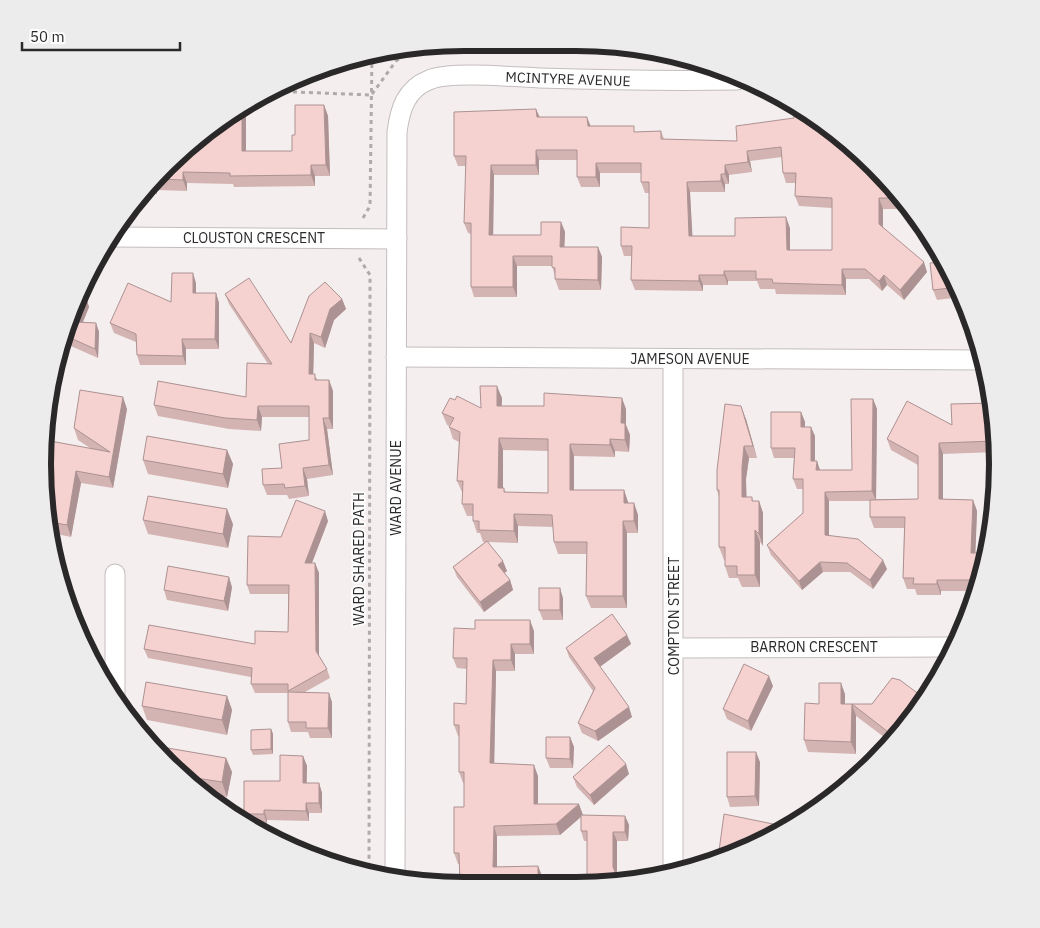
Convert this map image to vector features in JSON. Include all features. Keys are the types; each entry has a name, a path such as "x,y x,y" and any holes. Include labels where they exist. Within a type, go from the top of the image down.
{"street":[{"name":"MCINTYRE AVENUE","path":"405,99 419,84 431,79 468,76 614,81 727,80"},
{"name":"WARD AVENUE","path":"395,871 397,132 399,115 405,99"},
{"name":"CLOUSTON CRESCENT","path":"120,237 396,239"},
{"name":"JAMESON AVENUE","path":"396,356 976,360"},
{"name":"COMPTON STREET","path":"672,359 673,865"},
{"path":"115,574 115,683"},
{"name":"BARRON CRESCENT","path":"674,648 946,647"}],"path":[{"path":"372,95 396,61 403,56"},
{"path":"360,220 370,206 372,62"},
{"path":"286,92 372,95"},
{"name":"WARD SHARED PATH","path":"354,255 358,257 366,268 370,283 369,866"}],"building":[{"path":"295,105 324,105 326,165 311,165 311,175 230,176 230,173 183,172 183,180 165,179 192,154 242,117 242,151 292,151 292,135 295,135"},
{"path":"536,109 537,117 587,117 588,126 634,126 634,132 661,131 661,139 737,141 736,126 794,118 794,114 848,154 886,192 891,198 879,198 879,224 924,262 900,290 884,275 879,281 865,269 842,269 842,285 773,283 772,279 756,279 756,271 724,271 724,275 699,275 699,281 631,280 632,246 621,246 621,227 649,228 649,182 641,182 641,163 596,163 596,177 577,177 577,150 536,150 536,165 491,165 489,235 541,235 541,222 561,222 560,247 598,247 598,280 555,279 552,256 513,256 513,287 471,287 471,223 464,223 466,156 454,156 454,112","holes":["781,147 783,173 796,173 795,196 832,198 832,250 787,250 786,217 735,218 735,236 689,236 687,182 721,181 721,174 725,174 725,165 748,162 747,151"]},
{"path":"930,263 936,263 949,288 933,290"},
{"path":"172,273 193,273 193,293 216,293 215,339 182,339 183,356 137,355 136,334 110,323 128,283 171,302"},
{"path":"249,278 291,343 309,296 325,282 342,299 330,309 321,337 310,333 309,374 315,374 315,380 329,380 329,418 323,418 329,465 303,468 305,486 285,488 284,484 263,485 262,469 282,468 279,444 309,440 309,406 258,406 257,420 225,418 154,405 158,381 246,397 247,363 272,364 225,294"},
{"path":"77,322 96,323 95,349 71,338"},
{"path":"480,386 497,386 497,406 544,406 544,393 622,398 621,423 625,423 625,440 610,439 610,445 570,444 570,490 624,490 624,503 634,503 634,521 623,521 623,596 586,596 587,542 554,542 552,515 514,514 514,531 479,530 479,521 473,521 473,504 462,504 463,481 457,481 460,432 449,427 454,418 442,413 450,398 455,400 457,396 481,408","holes":["499,438 548,439 548,493 504,492 504,488 498,488"]},
{"path":"80,390 123,397 109,477 76,471 67,525 56,523 52,491 52,441 110,452 74,428"},
{"path":"851,399 873,399 872,491 825,492 825,535 858,539 883,560 870,580 847,563 820,562 799,581 767,545 803,513 803,479 793,479 795,448 771,448 771,412 801,412 801,427 811,427 811,461 817,461 816,470 852,470"},
{"path":"907,401 952,425 951,404 984,403 988,441 939,443 939,499 973,500 971,553 979,553 972,580 937,580 937,584 913,584 914,578 903,578 905,517 870,517 870,500 918,499 918,456 887,439"},
{"path":"725,404 741,406 753,446 744,446 742,497 752,497 752,501 759,501 759,534 755,530 755,575 737,575 737,566 725,566 725,547 719,547 717,470"},
{"path":"147,436 227,450 223,474 143,460"},
{"path":"148,496 227,509 223,534 143,520"},
{"path":"296,500 325,511 305,563 315,563 316,651 327,669 288,691 288,684 251,684 252,668 144,649 149,625 255,644 255,631 288,632 289,585 247,585 248,536 281,537"},
{"path":"487,541 503,561 498,565 510,580 480,602 453,567"},
{"path":"168,566 229,577 224,601 164,590"},
{"path":"539,588 560,588 560,610 539,610"},
{"path":"612,614 627,635 594,658 629,707 595,731 578,723 595,688 566,648"},
{"path":"475,620 530,620 530,644 511,644 511,660 493,660 490,763 534,765 534,804 579,804 556,824 494,826 493,867 538,866 538,877 460,877 459,853 454,853 454,807 464,807 464,772 459,772 459,725 454,725 454,703 466,704 467,658 453,658 454,628 475,629"},
{"path":"744,664 769,676 748,721 723,709"},
{"path":"892,678 900,680 918,694 889,733 852,704 872,704"},
{"path":"146,682 227,696 222,720 142,706"},
{"path":"819,683 841,683 841,704 852,704 851,742 804,740 805,703 819,704"},
{"path":"288,692 329,693 328,728 306,728 306,722 288,722"},
{"path":"271,729 271,749 251,750 251,730"},
{"path":"546,737 570,737 570,759 546,758"},
{"path":"609,745 626,764 590,795 573,777"},
{"path":"164,747 226,758 222,782 197,778"},
{"path":"727,752 756,752 755,796 727,797"},
{"path":"280,755 303,756 303,783 319,783 319,803 306,803 306,811 264,810 264,814 244,812 244,781 280,781"},
{"path":"724,814 776,825 759,834 719,851"},
{"path":"581,815 625,816 625,832 613,832 613,867 616,875 587,877 587,831 581,831"}]}
